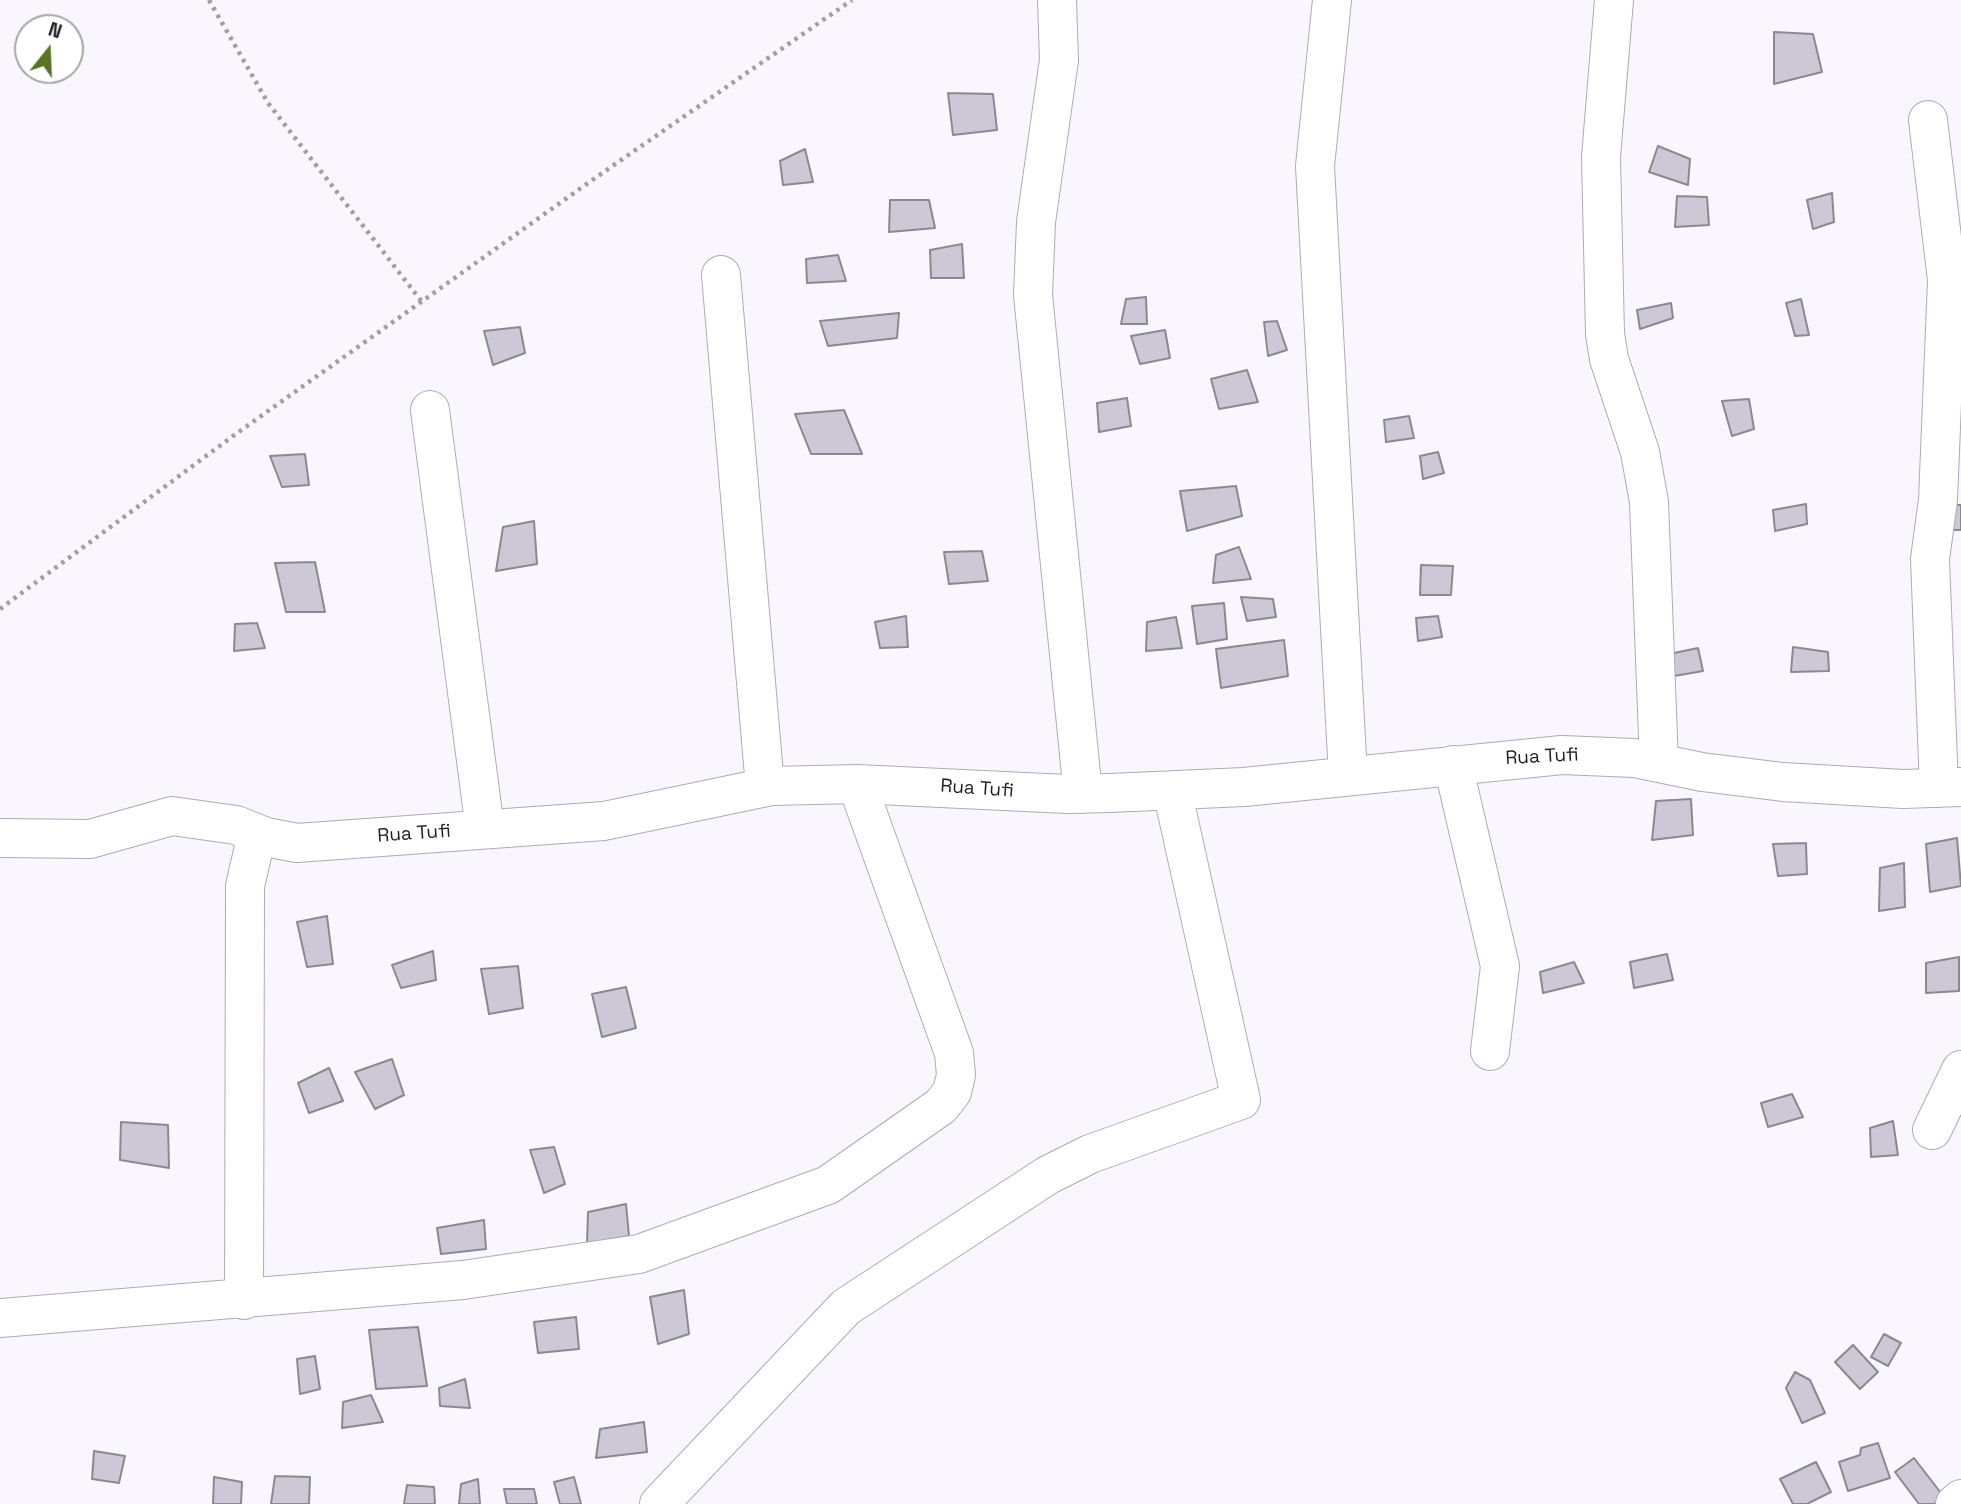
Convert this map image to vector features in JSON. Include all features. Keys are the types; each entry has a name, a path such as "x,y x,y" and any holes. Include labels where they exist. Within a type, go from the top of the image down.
{"street":[{"path":"1057,0 1059,60 1035,233 1033,295 1083,794"},
{"path":"1332,0 1315,166 1348,776"},
{"path":"1614,0 1601,157 1605,334 1609,359 1640,452 1649,502 1659,763"},
{"path":"1927,120 1947,280 1938,500 1930,559 1950,788"},
{"path":"721,275 765,787"},
{"path":"430,410 485,829"},
{"name":"Rua Tufi","path":"0,838 90,839 172,816 236,825 257,834 296,843 618,819 765,787 857,784 1083,794 1244,787 1519,757 1600,754 1783,782 1950,788"},
{"path":"1453,765 1500,965 1490,1051"},
{"path":"0,1318 463,1280 639,1254 828,1185 941,1106 954,1083 954,1053 857,784"},
{"path":"659,1504 846,1307 1048,1175 1090,1154 1241,1100 1172,790"},
{"path":"244,1300 245,886 257,834"},
{"path":"1931,1130 1961,1070"},
{"path":"1955,1504 1961,1499"}],"path":[{"path":"209,0 268,103 422,302"},
{"path":"0,609 233,436 852,0"}],"building":[{"path":"1774,32 1813,34 1822,72 1774,84"},
{"path":"948,93 993,94 997,130 953,135"},
{"path":"1658,146 1690,159 1688,185 1649,172"},
{"path":"805,149 813,182 783,185 780,161"},
{"path":"1832,193 1834,222 1813,229 1807,200"},
{"path":"1677,196 1707,197 1709,225 1675,227"},
{"path":"890,200 929,200 935,228 889,232"},
{"path":"962,244 964,278 931,278 930,250"},
{"path":"838,255 846,281 807,283 806,259"},
{"path":"1146,297 1147,324 1121,324 1126,299"},
{"path":"1801,299 1809,335 1795,336 1786,303"},
{"path":"1671,303 1673,318 1640,329 1637,310"},
{"path":"899,313 897,338 828,346 820,321"},
{"path":"1277,321 1287,350 1268,356 1264,322"},
{"path":"520,327 525,353 493,365 484,331"},
{"path":"1165,330 1170,358 1140,364 1131,336"},
{"path":"1247,370 1258,402 1219,409 1211,379"},
{"path":"1127,398 1131,426 1099,432 1097,403"},
{"path":"1749,399 1754,429 1732,436 1722,401"},
{"path":"844,410 862,454 811,454 795,414"},
{"path":"1409,416 1414,438 1386,442 1384,420"},
{"path":"1438,452 1444,473 1423,479 1420,456"},
{"path":"305,454 309,485 282,487 270,456"},
{"path":"1236,486 1242,516 1187,531 1180,491"},
{"path":"1806,504 1807,524 1775,531 1773,510"},
{"path":"1950,505 1961,505 1961,530 1946,530"},
{"path":"534,521 537,564 496,571 503,527"},
{"path":"1239,547 1251,579 1213,583 1216,555"},
{"path":"982,551 988,581 949,584 944,552"},
{"path":"315,562 325,612 286,612 275,563"},
{"path":"1421,565 1453,566 1451,595 1420,595"},
{"path":"1241,597 1273,599 1276,617 1247,621"},
{"path":"1224,603 1227,639 1197,644 1192,606"},
{"path":"906,616 908,647 880,648 875,622"},
{"path":"1438,616 1442,637 1418,641 1416,618"},
{"path":"1176,617 1182,648 1146,651 1147,622"},
{"path":"257,623 265,648 234,651 235,624"},
{"path":"1284,640 1288,676 1221,688 1216,649"},
{"path":"1793,647 1828,652 1829,671 1791,672"},
{"path":"1698,648 1703,671 1674,676 1674,653"},
{"path":"1691,799 1693,835 1652,840 1656,801"},
{"path":"1957,838 1961,886 1930,892 1926,844"},
{"path":"1806,843 1807,874 1778,876 1773,844"},
{"path":"1904,863 1905,907 1879,911 1880,868"},
{"path":"327,916 333,964 307,967 297,922"},
{"path":"433,951 436,980 401,988 392,965"},
{"path":"1667,954 1673,980 1634,988 1630,962"},
{"path":"1959,957 1959,991 1926,993 1926,963"},
{"path":"1574,962 1584,983 1543,993 1540,972"},
{"path":"518,966 523,1008 489,1014 481,969"},
{"path":"626,987 636,1028 602,1037 592,994"},
{"path":"392,1059 404,1095 375,1109 355,1072"},
{"path":"329,1068 343,1101 309,1113 298,1083"},
{"path":"1792,1094 1803,1117 1768,1127 1761,1103"},
{"path":"1893,1121 1898,1155 1871,1157 1870,1128"},
{"path":"121,1122 168,1125 169,1168 120,1160"},
{"path":"554,1147 565,1184 544,1193 530,1150"},
{"path":"626,1204 629,1236 587,1244 588,1212"},
{"path":"484,1220 486,1249 441,1254 437,1228"},
{"path":"684,1290 689,1334 658,1344 650,1297"},
{"path":"576,1317 579,1349 538,1353 534,1322"},
{"path":"418,1327 427,1386 376,1389 369,1330"},
{"path":"1884,1334 1901,1343 1888,1366 1871,1357"},
{"path":"1853,1345 1878,1372 1860,1389 1835,1362"},
{"path":"315,1356 320,1389 300,1394 297,1359"},
{"path":"1795,1372 1810,1380 1825,1413 1802,1423 1786,1388"},
{"path":"465,1379 470,1408 440,1406 439,1388"},
{"path":"371,1395 383,1422 342,1428 343,1402"},
{"path":"644,1422 647,1452 596,1458 600,1429"},
{"path":"1878,1443 1890,1478 1848,1491 1839,1462 1860,1455 1861,1448"},
{"path":"94,1451 125,1456 119,1483 92,1479"},
{"path":"1914,1458 1944,1497 1934,1504 1919,1504 1895,1472"},
{"path":"1816,1462 1831,1492 1807,1504 1793,1504 1780,1479"},
{"path":"275,1476 310,1477 309,1504 271,1504"},
{"path":"214,1477 242,1482 241,1504 213,1504"},
{"path":"574,1477 581,1504 560,1504 554,1482"},
{"path":"478,1479 480,1504 459,1504 461,1484"},
{"path":"407,1485 434,1487 435,1504 404,1504"},
{"path":"504,1489 534,1489 537,1504 507,1504"}]}
